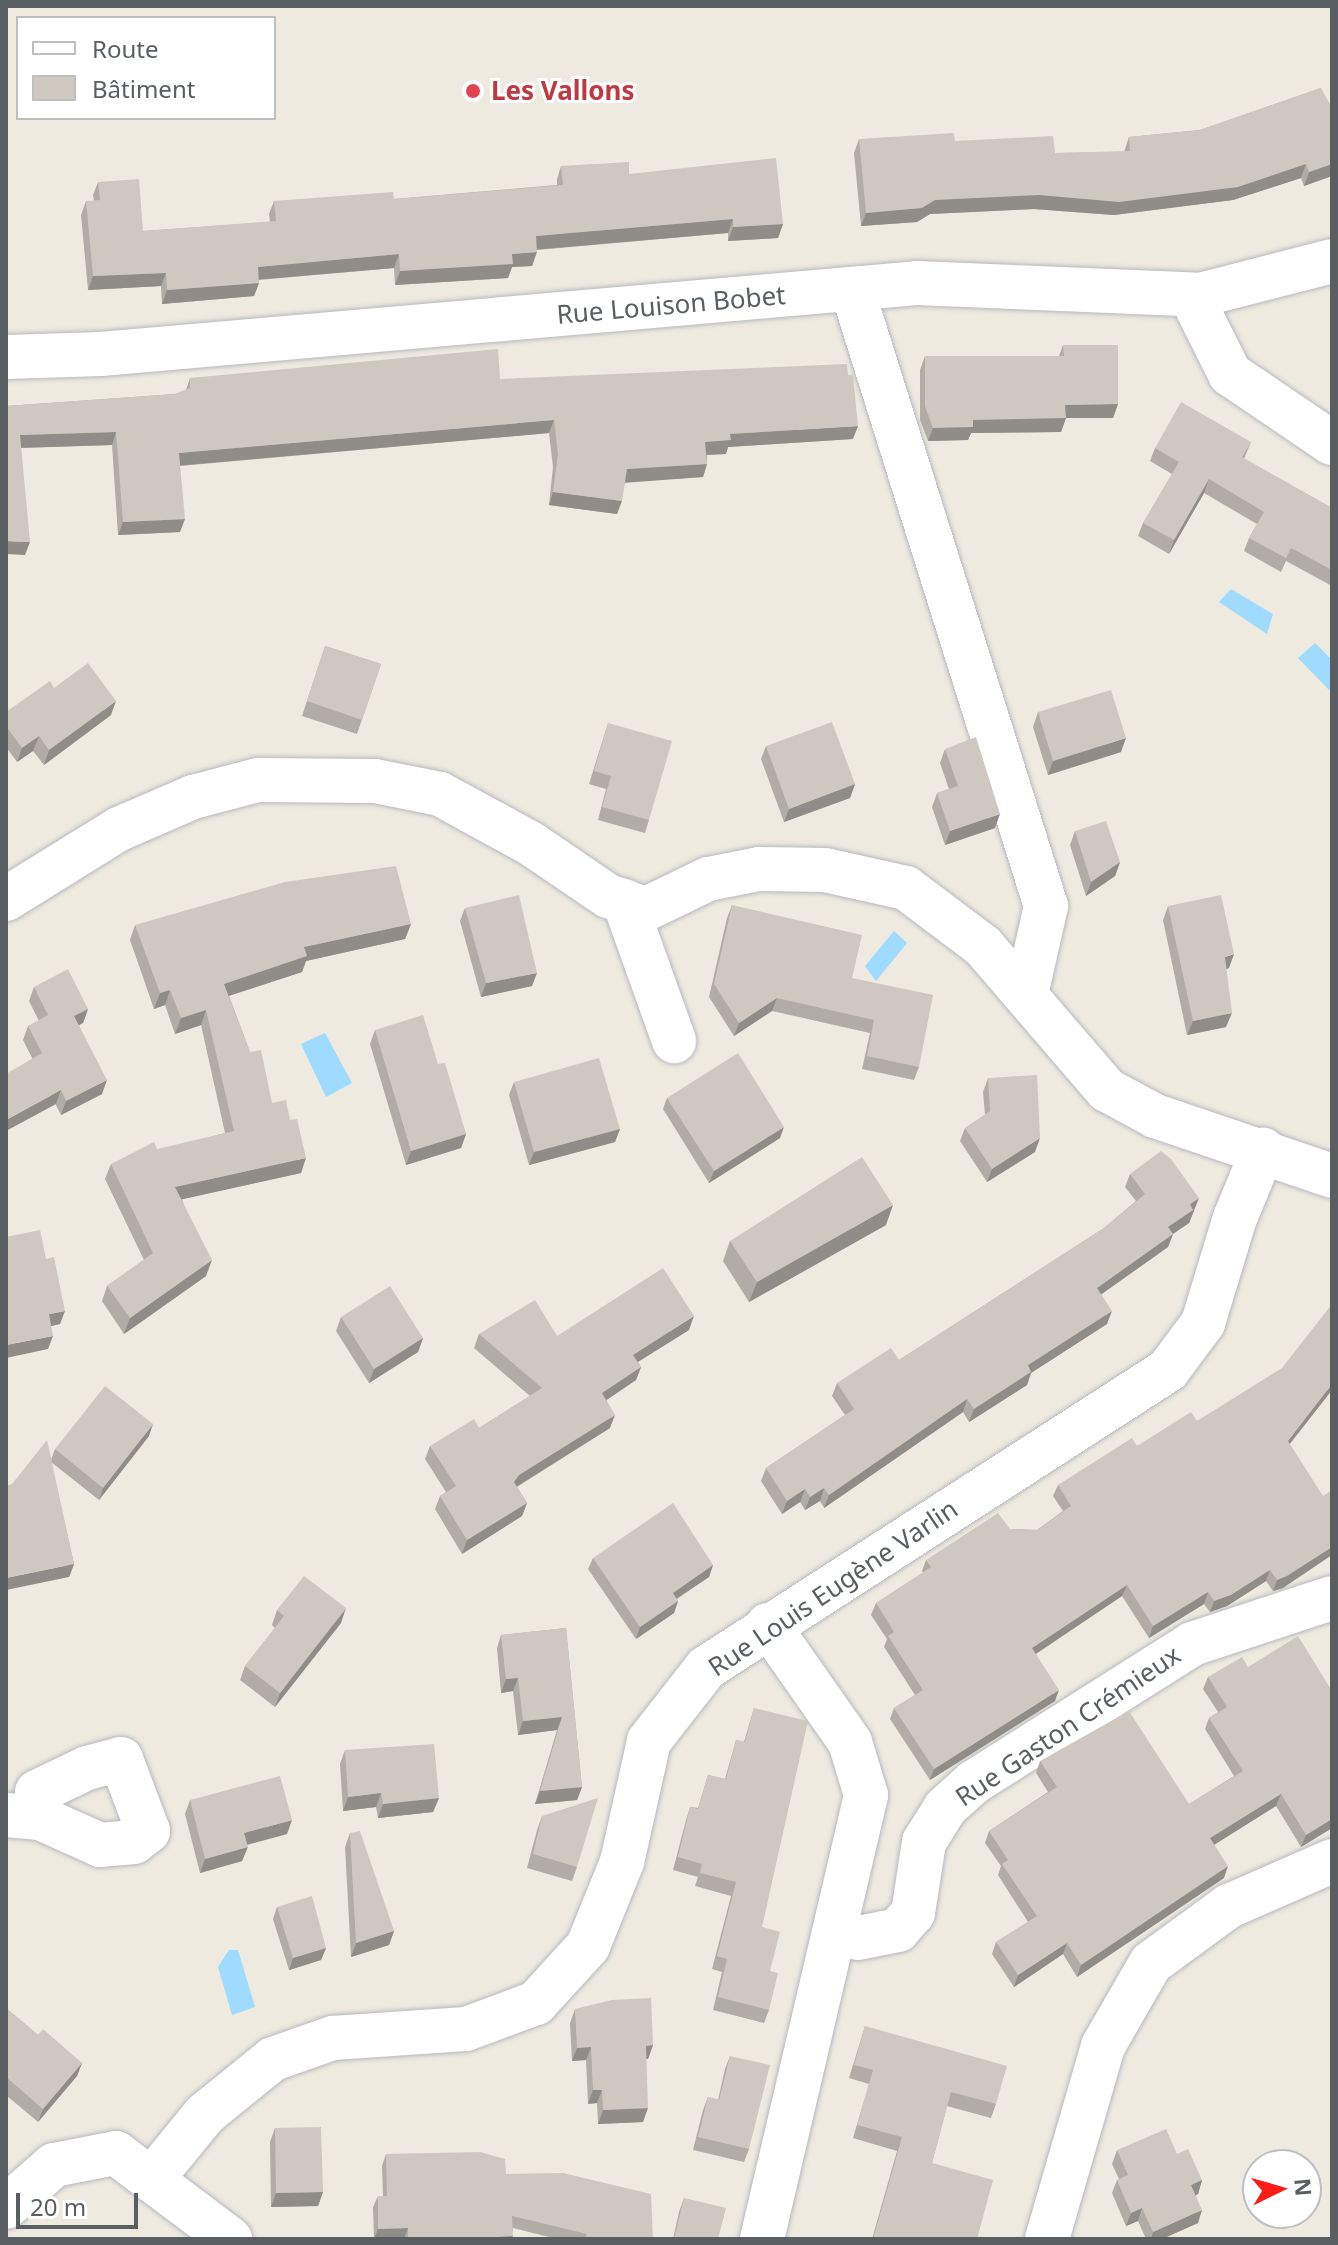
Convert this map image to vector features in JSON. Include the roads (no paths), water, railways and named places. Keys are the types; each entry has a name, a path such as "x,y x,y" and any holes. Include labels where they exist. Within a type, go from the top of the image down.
{"street":[{"name":"Rue Louison Bobet","path":"6,357 117,353 917,283 1200,295 1332,261"},
{"path":"852,289 1046,906 1026,995"},
{"path":"1200,295 1198,310 1230,374 1332,443"},
{"path":"6,899 119,829 193,797 273,780 375,781 440,794 624,901 646,909 708,879 759,869 825,870 906,888 983,946 1107,1090 1155,1116 1263,1150 1332,1176"},
{"path":"624,901 674,1041"},
{"name":"Rue Louis Eugène Varlin","path":"151,2180 205,2114 273,2059 333,2038 466,2029 536,2003 588,1946 622,1862 649,1741 706,1668 768,1625 1168,1370 1203,1323 1235,1218 1263,1150"},
{"name":"Rue Gaston Crémieux","path":"837,1931 858,1938 898,1930 913,1913 924,1842 945,1808 974,1782 1192,1644 1332,1598"},
{"path":"762,2239 837,1931 866,1795 850,1742 768,1625"},
{"path":"1047,2239 1103,2046 1151,1963 1229,1906 1332,1861"},
{"path":"6,2207 54,2165 116,2153 230,2239"}],"water":[{"path":"1231,589 1273,614 1267,634 1219,602"},
{"path":"1315,643 1332,660 1332,693 1298,658"},
{"path":"894,931 907,943 876,981 865,966"},
{"path":"325,1033 352,1083 326,1097 301,1044"},
{"path":"229,1950 238,1950 255,2007 232,2015 218,1967"}],"place":[{"name":"Les Vallons","path":"473,91"}]}
